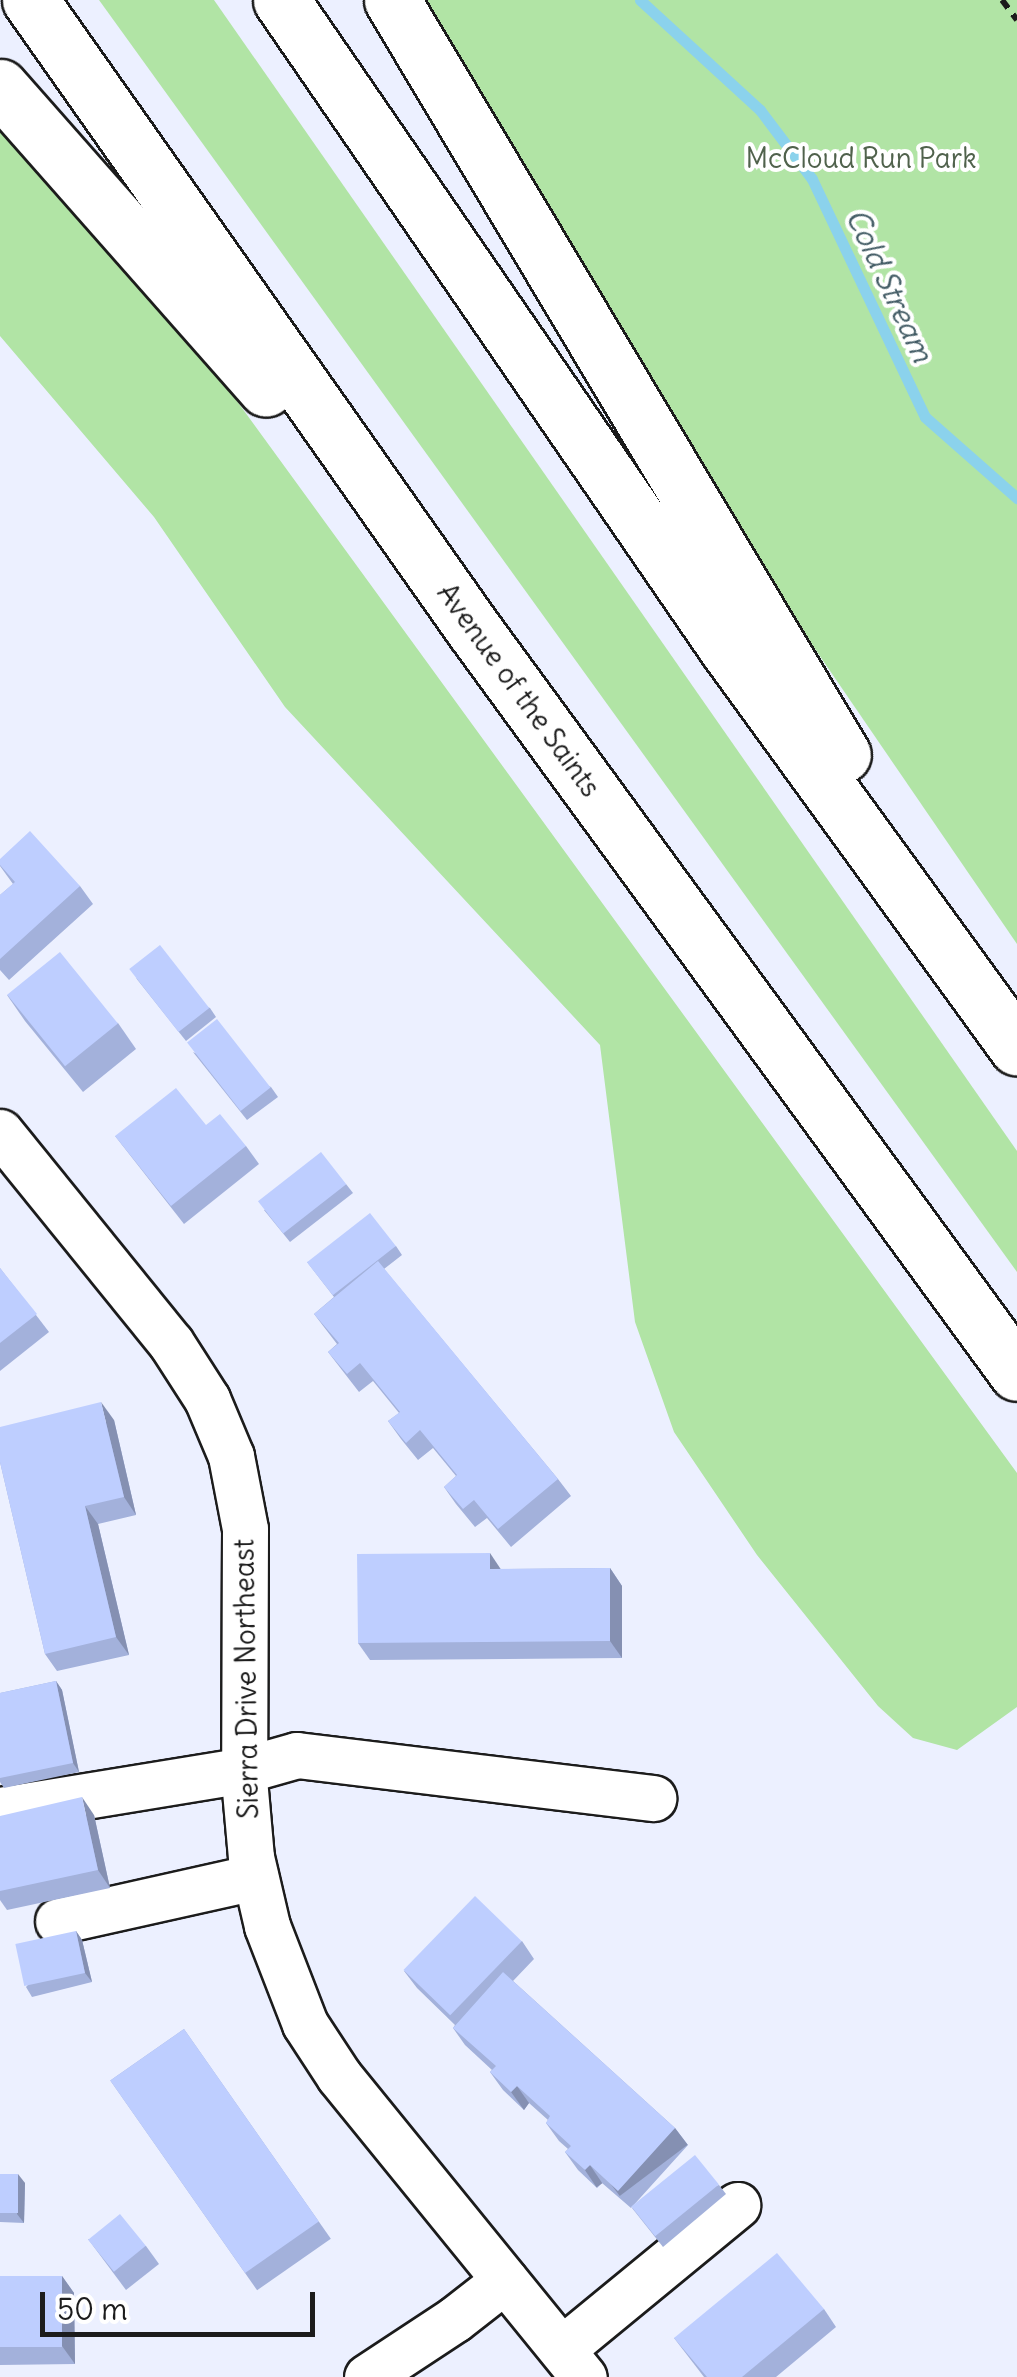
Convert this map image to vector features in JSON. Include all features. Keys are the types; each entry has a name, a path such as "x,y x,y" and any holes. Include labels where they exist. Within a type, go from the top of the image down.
{"highway":[{"name":"Avenue of the Saints","path":"30,0 474,630 1017,1373"},
{"path":"281,0 726,647 1017,1047"},
{"path":"392,0 1017,1047"},
{"path":"0,87 474,630"}],"street":[{"name":"Sierra Drive Northeast","path":"0,1132 171,1343 207,1398 231,1456 245,1529 244,1770 255,1876 267,1926 304,2024 339,2076 573,2363"},
{"path":"0,1810 244,1770 298,1755 653,1798"},
{"path":"58,1920 255,1876"},
{"path":"573,2363 736,2205"},
{"path":"367,2377 456,2319 504,2280"}],"path":[{"path":"1002,0 1017,20"}],"green space":[{"path":"99,0 214,0 1017,1151 1017,1272"},
{"name":"McCloud Run Park","path":"424,0 1017,0 1017,944 813,646"},
{"path":"0,119 218,375 1017,1473 1017,1707 957,1750 913,1738 878,1706 757,1555 674,1432 635,1322 600,1045 285,707 154,517 0,336"}],"building":[{"path":"30,831 80,886 0,959 0,895 15,882 0,865 0,859"},
{"path":"160,945 209,1008 179,1032 129,969"},
{"path":"60,952 118,1023 65,1066 7,995"},
{"path":"217,1019 271,1088 241,1111 187,1042"},
{"path":"176,1088 206,1125 220,1114 246,1146 171,1206 115,1136"},
{"path":"321,1152 346,1184 283,1234 258,1201"},
{"path":"370,1213 396,1246 333,1295 307,1262"},
{"path":"378,1261 558,1479 498,1529 474,1500 463,1509 444,1487 457,1475 420,1430 406,1443 388,1421 400,1412 360,1363 347,1374 328,1352 339,1343 314,1314"},
{"path":"0,1268 37,1314 0,1343"},
{"path":"101,1402 124,1497 85,1506 116,1637 45,1654 0,1462 0,1427"},
{"path":"490,1553 490,1569 610,1568 610,1641 358,1643 357,1554"},
{"path":"56,1681 73,1763 0,1778 0,1693"},
{"path":"82,1797 98,1870 0,1891 0,1816"},
{"path":"475,1896 522,1941 450,2015 403,1970"},
{"path":"76,1931 85,1973 24,1986 15,1944"},
{"path":"503,1972 675,2128 618,2191 590,2165 585,2170 565,2152 571,2146 546,2123 550,2116 517,2086 511,2092 490,2072 496,2066 453,2028"},
{"path":"184,2029 319,2222 245,2273 110,2081"},
{"path":"695,2155 719,2185 655,2236 631,2207"},
{"path":"0,2174 18,2174 18,2213 0,2213"},
{"path":"120,2214 146,2246 114,2272 88,2240"},
{"path":"777,2253 824,2309 742,2377 707,2377 674,2338"},
{"path":"0,2276 62,2276 62,2347 0,2347"}],"waterway":[{"name":"Cold Stream","path":"640,0 760,110 812,179 925,417 1017,498"}]}
